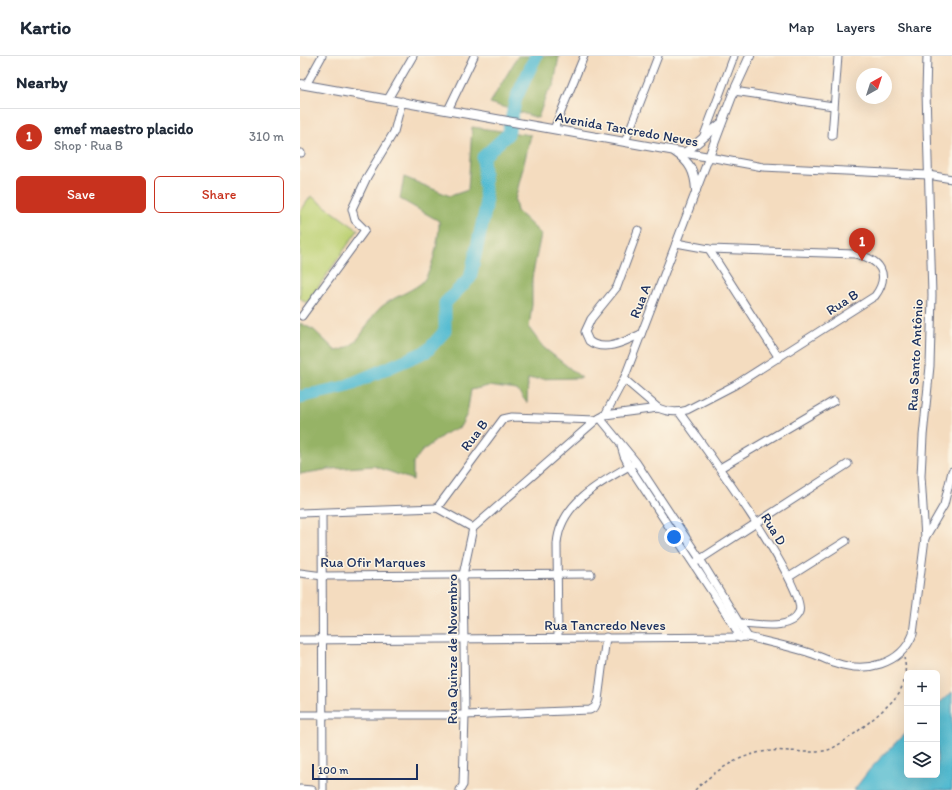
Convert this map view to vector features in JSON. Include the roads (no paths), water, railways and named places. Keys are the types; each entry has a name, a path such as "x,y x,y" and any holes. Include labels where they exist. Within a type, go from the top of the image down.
{"street":[{"path":"303,84 322,56"},
{"path":"388,99 413,56"},
{"path":"448,110 474,56"},
{"path":"554,129 584,56"},
{"path":"624,142 658,56"},
{"path":"703,139 734,56"},
{"path":"709,157 734,91 750,56"},
{"path":"832,136 833,106 838,56"},
{"name":"Rua Santo Antônio","path":"902,652 909,644 913,634 925,538 921,476 923,436 930,366 932,295 926,92 927,56"},
{"name":"Avenida Tancredo Neves","path":"303,84 763,167 928,175 952,178"},
{"path":"734,91 833,106"},
{"path":"302,316 362,235 364,230 355,220 352,209 367,177 394,132 402,102"},
{"path":"686,152 722,123"},
{"path":"673,150 691,167 695,176 696,190"},
{"name":"Rua A","path":"600,418 624,379 709,157"},
{"path":"638,230 617,287 591,319 585,332 589,341 601,346 620,343 641,334"},
{"name":"Rua B","path":"437,508 503,419 600,418 658,408 664,411 679,412 735,385 779,358 875,296 882,284 880,268 867,256 855,254 709,249 676,243"},
{"path":"709,249 779,358"},
{"path":"624,379 658,408"},
{"path":"720,468 834,401"},
{"name":"Rua D","path":"679,412 720,468 756,524 789,577 800,605 799,611 795,618 790,622 779,625 736,623"},
{"path":"300,513 322,514 437,508 473,528 600,418 621,446 624,456 633,464 700,559 744,638"},
{"path":"633,464 692,564 736,623"},
{"path":"558,638 557,535 569,512 588,491 633,464"},
{"path":"692,564 848,464"},
{"path":"925,538 944,505 952,471"},
{"path":"322,514 323,790"},
{"name":"Rua Quinze de Novembro","path":"461,790 465,715 463,575 473,528"},
{"path":"789,577 846,541"},
{"name":"Rua Ofir Marques","path":"300,573 323,576 591,574"},
{"path":"300,715 465,715 590,710 596,704 606,637"},
{"name":"Rua Tancredo Neves","path":"300,640 606,637 744,638 808,652 850,666 874,666 890,660 902,652"},
{"path":"300,789 312,790"}],"water":[{"path":"952,692 952,790 854,790 870,769 904,734 904,778 940,778 940,702"}],"waterway":[{"path":"300,397 344,387 427,351 445,331 445,303 470,278 486,207 483,157 508,134 516,98 536,56"}],"place":[{"name":"emef maestro placido","path":"862,261"}]}
